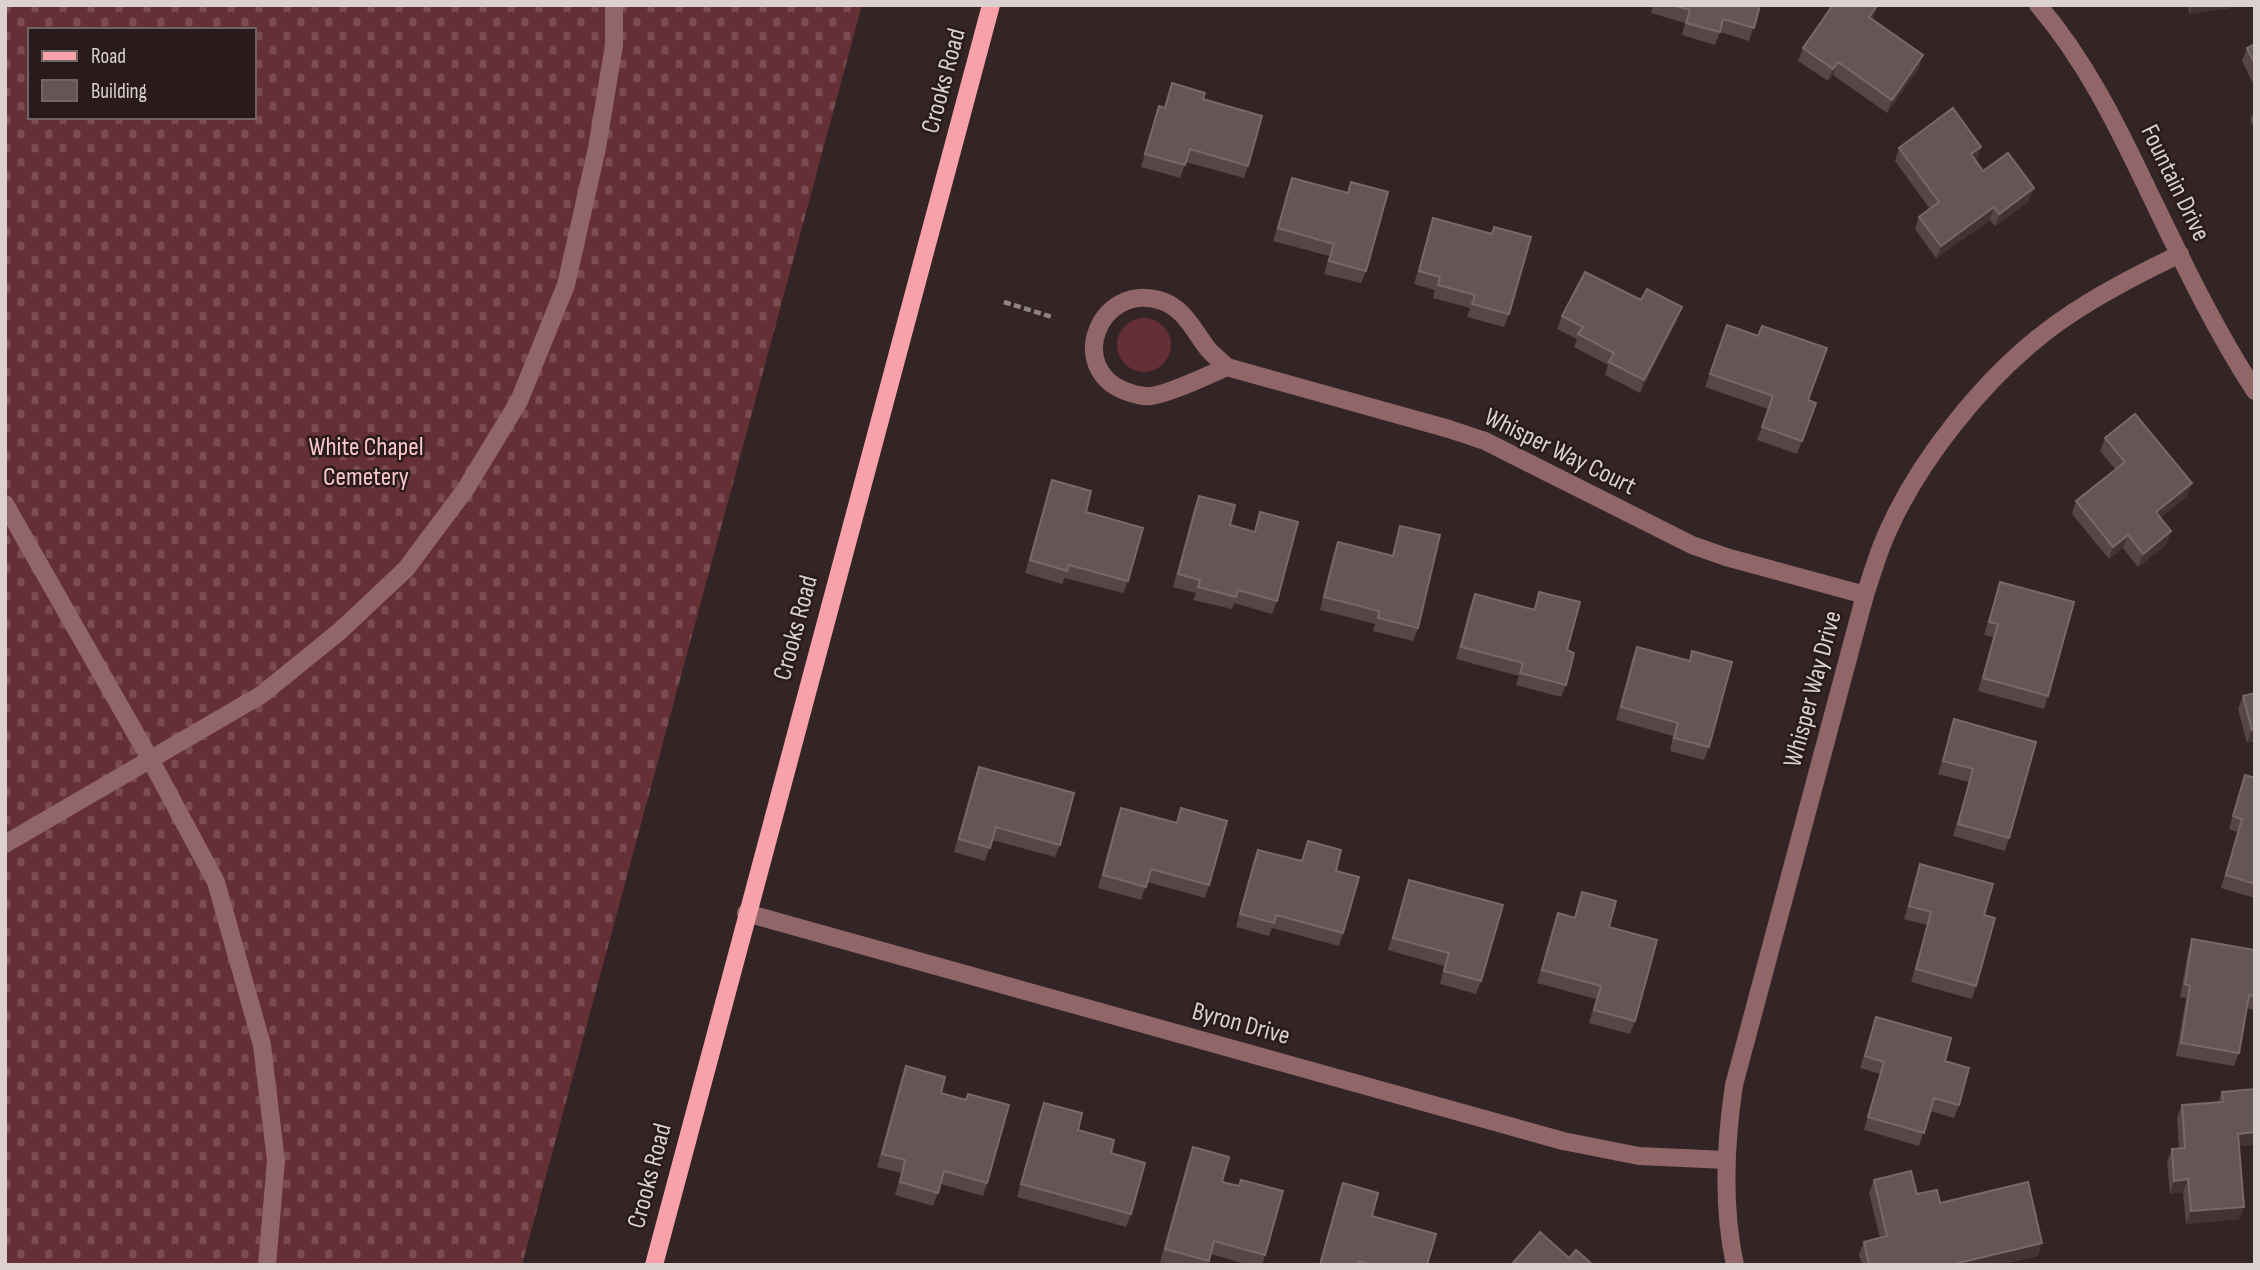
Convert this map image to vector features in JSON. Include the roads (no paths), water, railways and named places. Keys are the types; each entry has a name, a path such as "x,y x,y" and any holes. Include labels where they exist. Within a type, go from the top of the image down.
{"main road":[{"name":"Crooks Road","path":"653,1265 991,5"}],"street":[{"path":"5,844 261,695 340,631 406,569 465,490 519,401 566,285 599,135 614,45 614,5"},
{"name":"Fountain Drive","path":"2038,5 2090,76 2221,334 2255,391"},
{"name":"Whisper Way Drive","path":"1735,1265 1726,1196 1728,1122 1734,1086 1865,595 1881,548 1906,497 1935,451 1976,398 2008,364 2059,322 2129,280 2180,254"},
{"path":"1141,298 1160,300 1177,308 1208,349 1227,367 1164,393 1150,396 1133,394 1118,388 1102,374 1095,361 1097,330 1104,317 1122,302 1141,298"},
{"name":"Whisper Way Court","path":"1227,367 1485,441 1692,545 1865,595"},
{"path":"5,504 150,759 216,882 262,1045 276,1161 267,1265"},
{"name":"Byron Drive","path":"746,913 1563,1141 1639,1156 1726,1160"}],"park label":[{"name":"White Chapel Cemetery","path":"366,462"}]}
